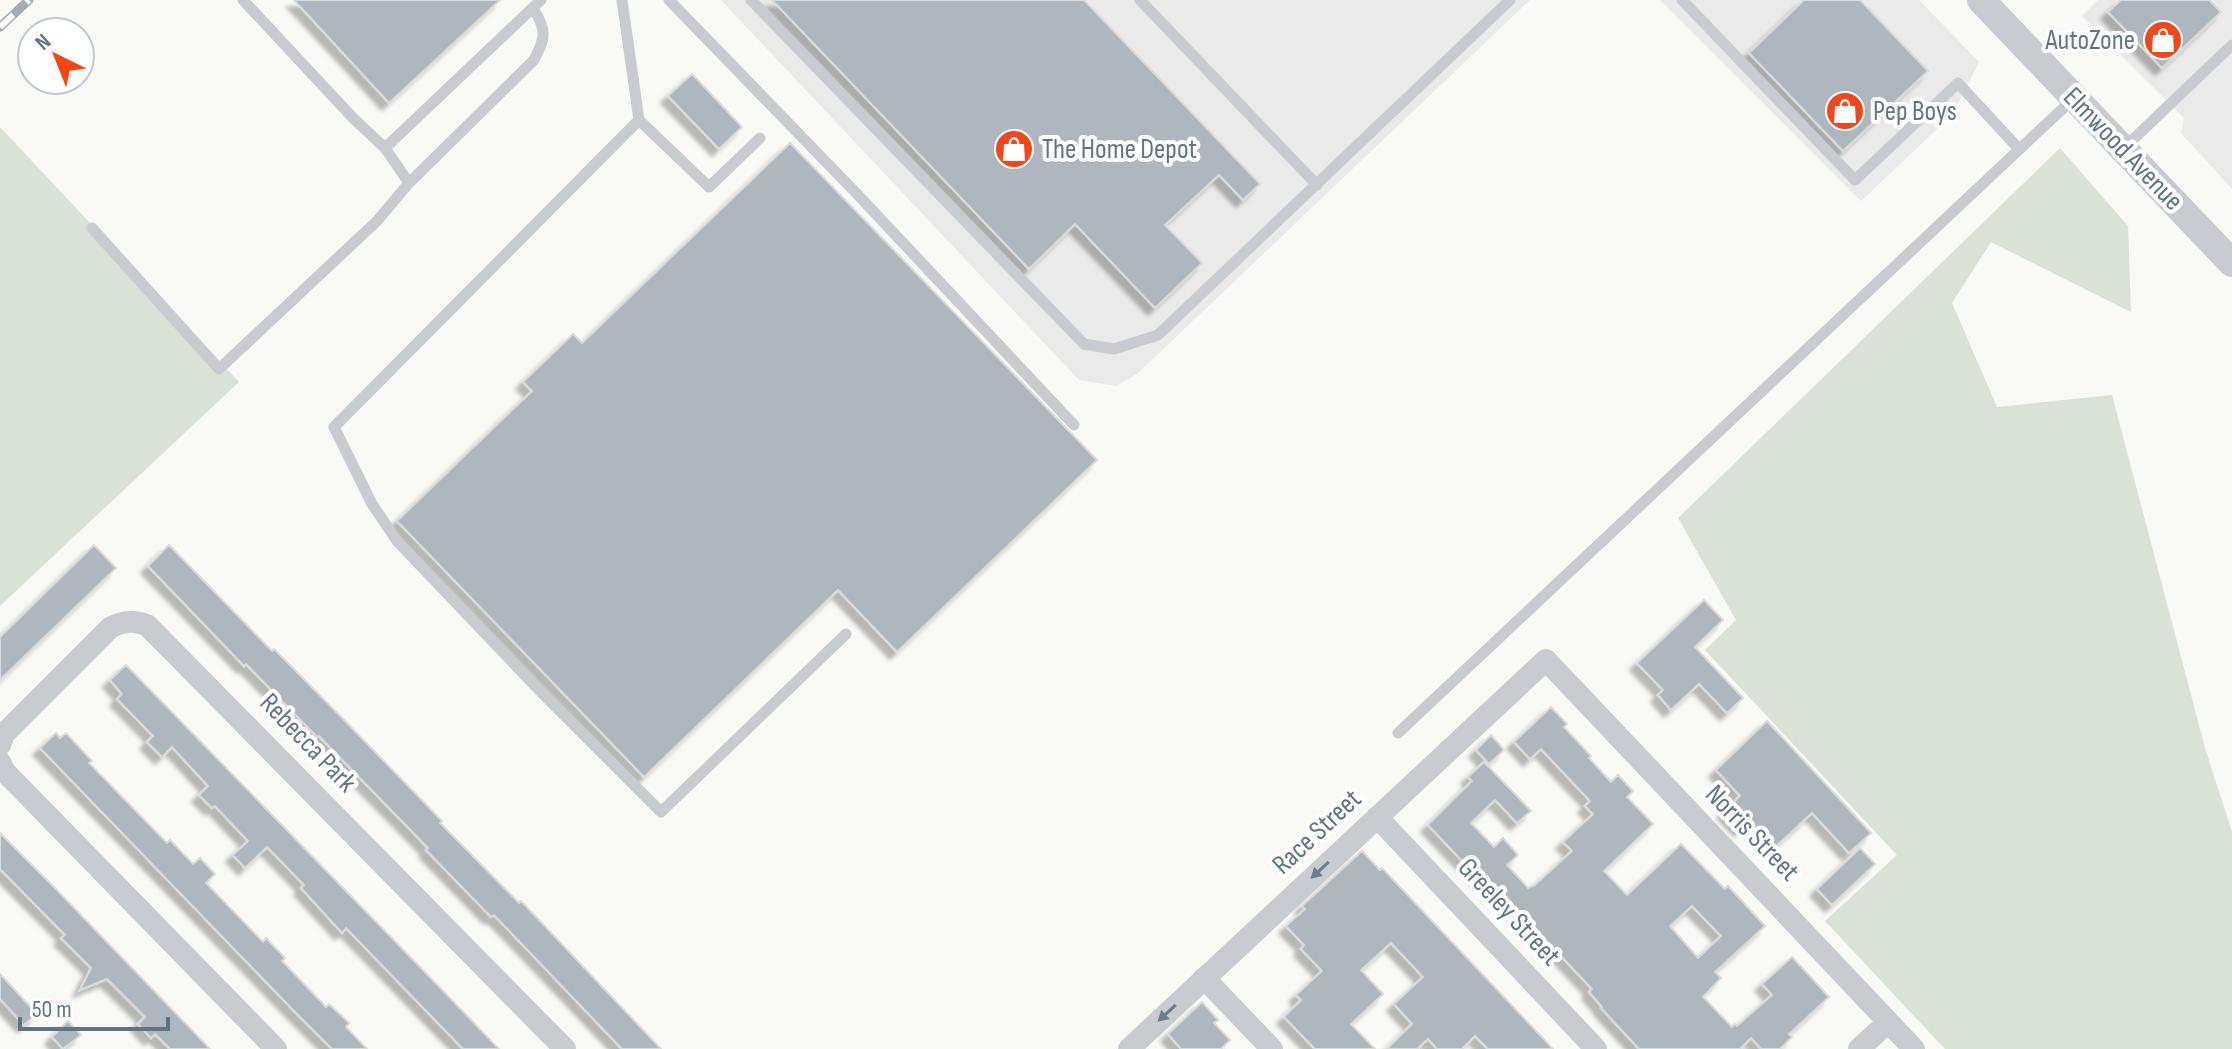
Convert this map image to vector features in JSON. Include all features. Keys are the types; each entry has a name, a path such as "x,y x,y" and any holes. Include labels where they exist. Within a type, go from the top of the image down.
{"street":[{"name":"Elmwood Avenue","path":"1981,0 2232,263"},
{"name":"Rebecca Park","path":"0,745 4,734 111,627 135,621 147,625 565,1049"},
{"name":"Race Street","path":"1129,1049 1546,660"},
{"name":"Norris Street","path":"1546,660 1914,1049"},
{"path":"0,762 5,772 276,1049"},
{"name":"Greeley Street","path":"1377,817 1596,1049"},
{"path":"1204,978 1272,1049"},
{"path":"1859,1049 1888,1022"}],"lane":[{"path":"243,0 385,148 409,183"},
{"path":"622,0 639,120 709,187 760,138"},
{"path":"669,0 1074,425"},
{"path":"751,0 1084,344 1114,349 1158,335 1510,0"},
{"path":"1140,0 1317,185"},
{"path":"1682,0 1855,180 1958,83 2019,149"},
{"path":"92,228 219,369 377,221 409,183 534,60 544,42 537,4 385,148"},
{"path":"2123,148 2232,45"},
{"path":"1398,733 2075,97"},
{"path":"639,120 334,427 372,504 397,541 661,812 846,634"}],"shaded area":[{"path":"721,0 1530,0 1137,374 1116,386 1079,380"},
{"path":"1660,0 1919,0 1979,62 1953,114 1861,201"},
{"path":"2098,0 2232,0 2232,189 2181,133 2184,118 2082,16"},
{"path":"0,127 239,382 0,606"},
{"path":"2060,148 2128,226 2131,312 1991,242 1952,303 1997,407 2112,395 2205,748 2232,832 2232,1049 1945,1049 1825,921 1897,855 1705,650 1736,620 1678,518"}],"building":[{"path":"294,0 500,0 389,103"},
{"name":"The Home Depot","path":"772,0 1084,0 1260,184 1243,200 1219,175 1165,225 1202,263 1155,308 1075,224 1029,269"},
{"name":"Pep Boys","path":"1804,0 1860,0 1928,71 1843,151 1749,53"},
{"name":"AutoZone","path":"2121,0 2209,0 2221,12 2162,68 2108,12"},
{"path":"692,74 742,127 719,149 668,96"},
{"path":"790,143 1097,460 897,652 838,590 644,777 397,521 532,391 523,382 573,334 582,343"},
{"path":"94,545 116,568 0,680 0,637"},
{"path":"169,545 346,722 519,903 521,901 661,1049 622,1049 494,915 491,917 426,850 428,848 319,736 246,664 244,666 148,566"},
{"path":"1704,600 1723,620 1695,647 1743,698 1727,713 1699,684 1671,710 1658,695 1663,690 1637,663"},
{"path":"126,665 499,1049 463,1049 346,928 342,933 301,888 304,885 267,847 245,868 233,855 248,841 215,806 212,808 199,795 208,786 172,747 162,757 147,742 153,736 117,699 122,694 110,680"},
{"path":"1551,707 1611,782 1618,775 1633,791 1627,797 1653,824 1604,871 1627,895 1681,844 1725,889 1728,886 1765,926 1715,972 1721,978 1703,997 1732,1027 1772,995 1762,984 1792,957 1829,997 1789,1034 1792,1037 1780,1049 1761,1049 1751,1038 1740,1049 1639,1049 1601,1008 1589,992 1592,989 1560,955 1490,881 1484,884 1428,825 1472,781 1468,777 1484,762 1531,811 1517,823 1495,800 1471,823 1494,847 1503,838 1518,855 1507,865 1528,888 1572,851 1563,842 1593,814 1585,806 1590,801 1541,749 1530,759 1514,742","holes":["1692,906 1721,936 1698,958 1670,926"]},
{"path":"1767,721 1871,833 1849,853 1812,813 1772,850 1748,823 1741,829 1724,811 1740,796 1716,770"},
{"path":"56,733 60,738 66,733 92,761 89,763 167,843 170,840 193,864 200,858 215,874 206,883 263,942 266,938 285,958 282,961 326,1007 329,1004 349,1023 346,1027 367,1049 332,1049 295,1012 40,748"},
{"path":"1491,735 1504,750 1489,764 1476,750"},
{"path":"0,833 210,1049 170,1049 155,1034 151,1038 138,1024 145,1017 107,979 80,990 91,968 61,938 65,935 0,869"},
{"path":"1860,848 1875,864 1832,905 1817,889"},
{"path":"1362,851 1380,870 1382,868 1553,1049 1488,1049 1475,1036 1462,1049 1437,1049 1428,1039 1417,1049 1387,1049 1412,1024 1394,1004 1423,977 1391,943 1361,970 1383,994 1351,1024 1375,1049 1315,1049 1284,1017 1301,1000 1296,995 1322,971 1301,949 1304,945 1286,926 1305,909 1302,906"},
{"path":"0,974 37,1014 24,1025 0,999"},
{"path":"1202,1002 1218,1020 1214,1023 1230,1040 1221,1049 1181,1049 1168,1034"},
{"path":"68,1021 81,1035 63,1049 52,1037"}],"railway":[{"path":"0,27 29,0"}],"place":[{"name":"AutoZone","path":"2163,40"},
{"name":"Pep Boys","path":"1845,111"},
{"name":"The Home Depot","path":"1014,149"}]}
